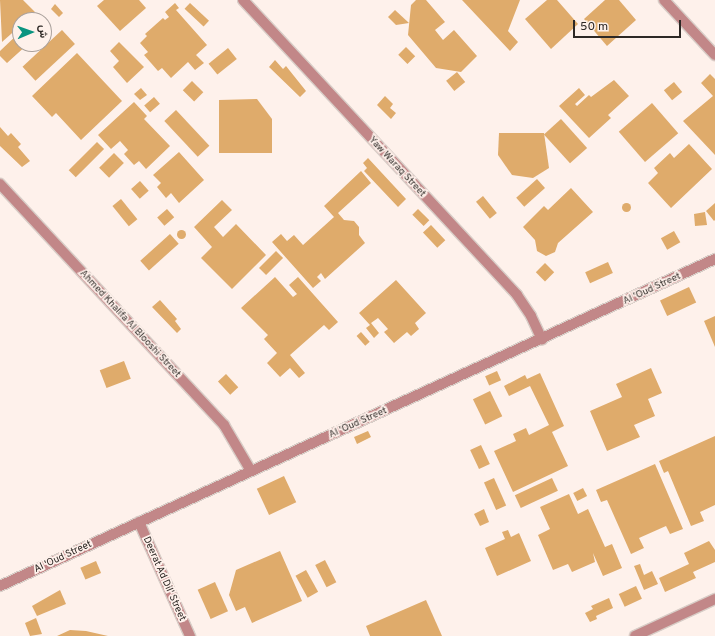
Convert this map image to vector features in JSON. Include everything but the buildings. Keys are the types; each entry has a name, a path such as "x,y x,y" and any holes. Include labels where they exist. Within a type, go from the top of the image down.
{"street":[{"name":"Yaw Waraq Street","path":"243,0 517,294 531,316 542,340"},
{"path":"664,0 715,55"},
{"name":"Ahmed Khalifa Al Blooshi Street","path":"0,184 224,425 251,471"},
{"name":"Al 'Oud Street","path":"0,586 542,340 715,259"},
{"name":"Deerat Ad Dil' Street","path":"139,522 190,636"},
{"path":"635,636 715,599"}]}
